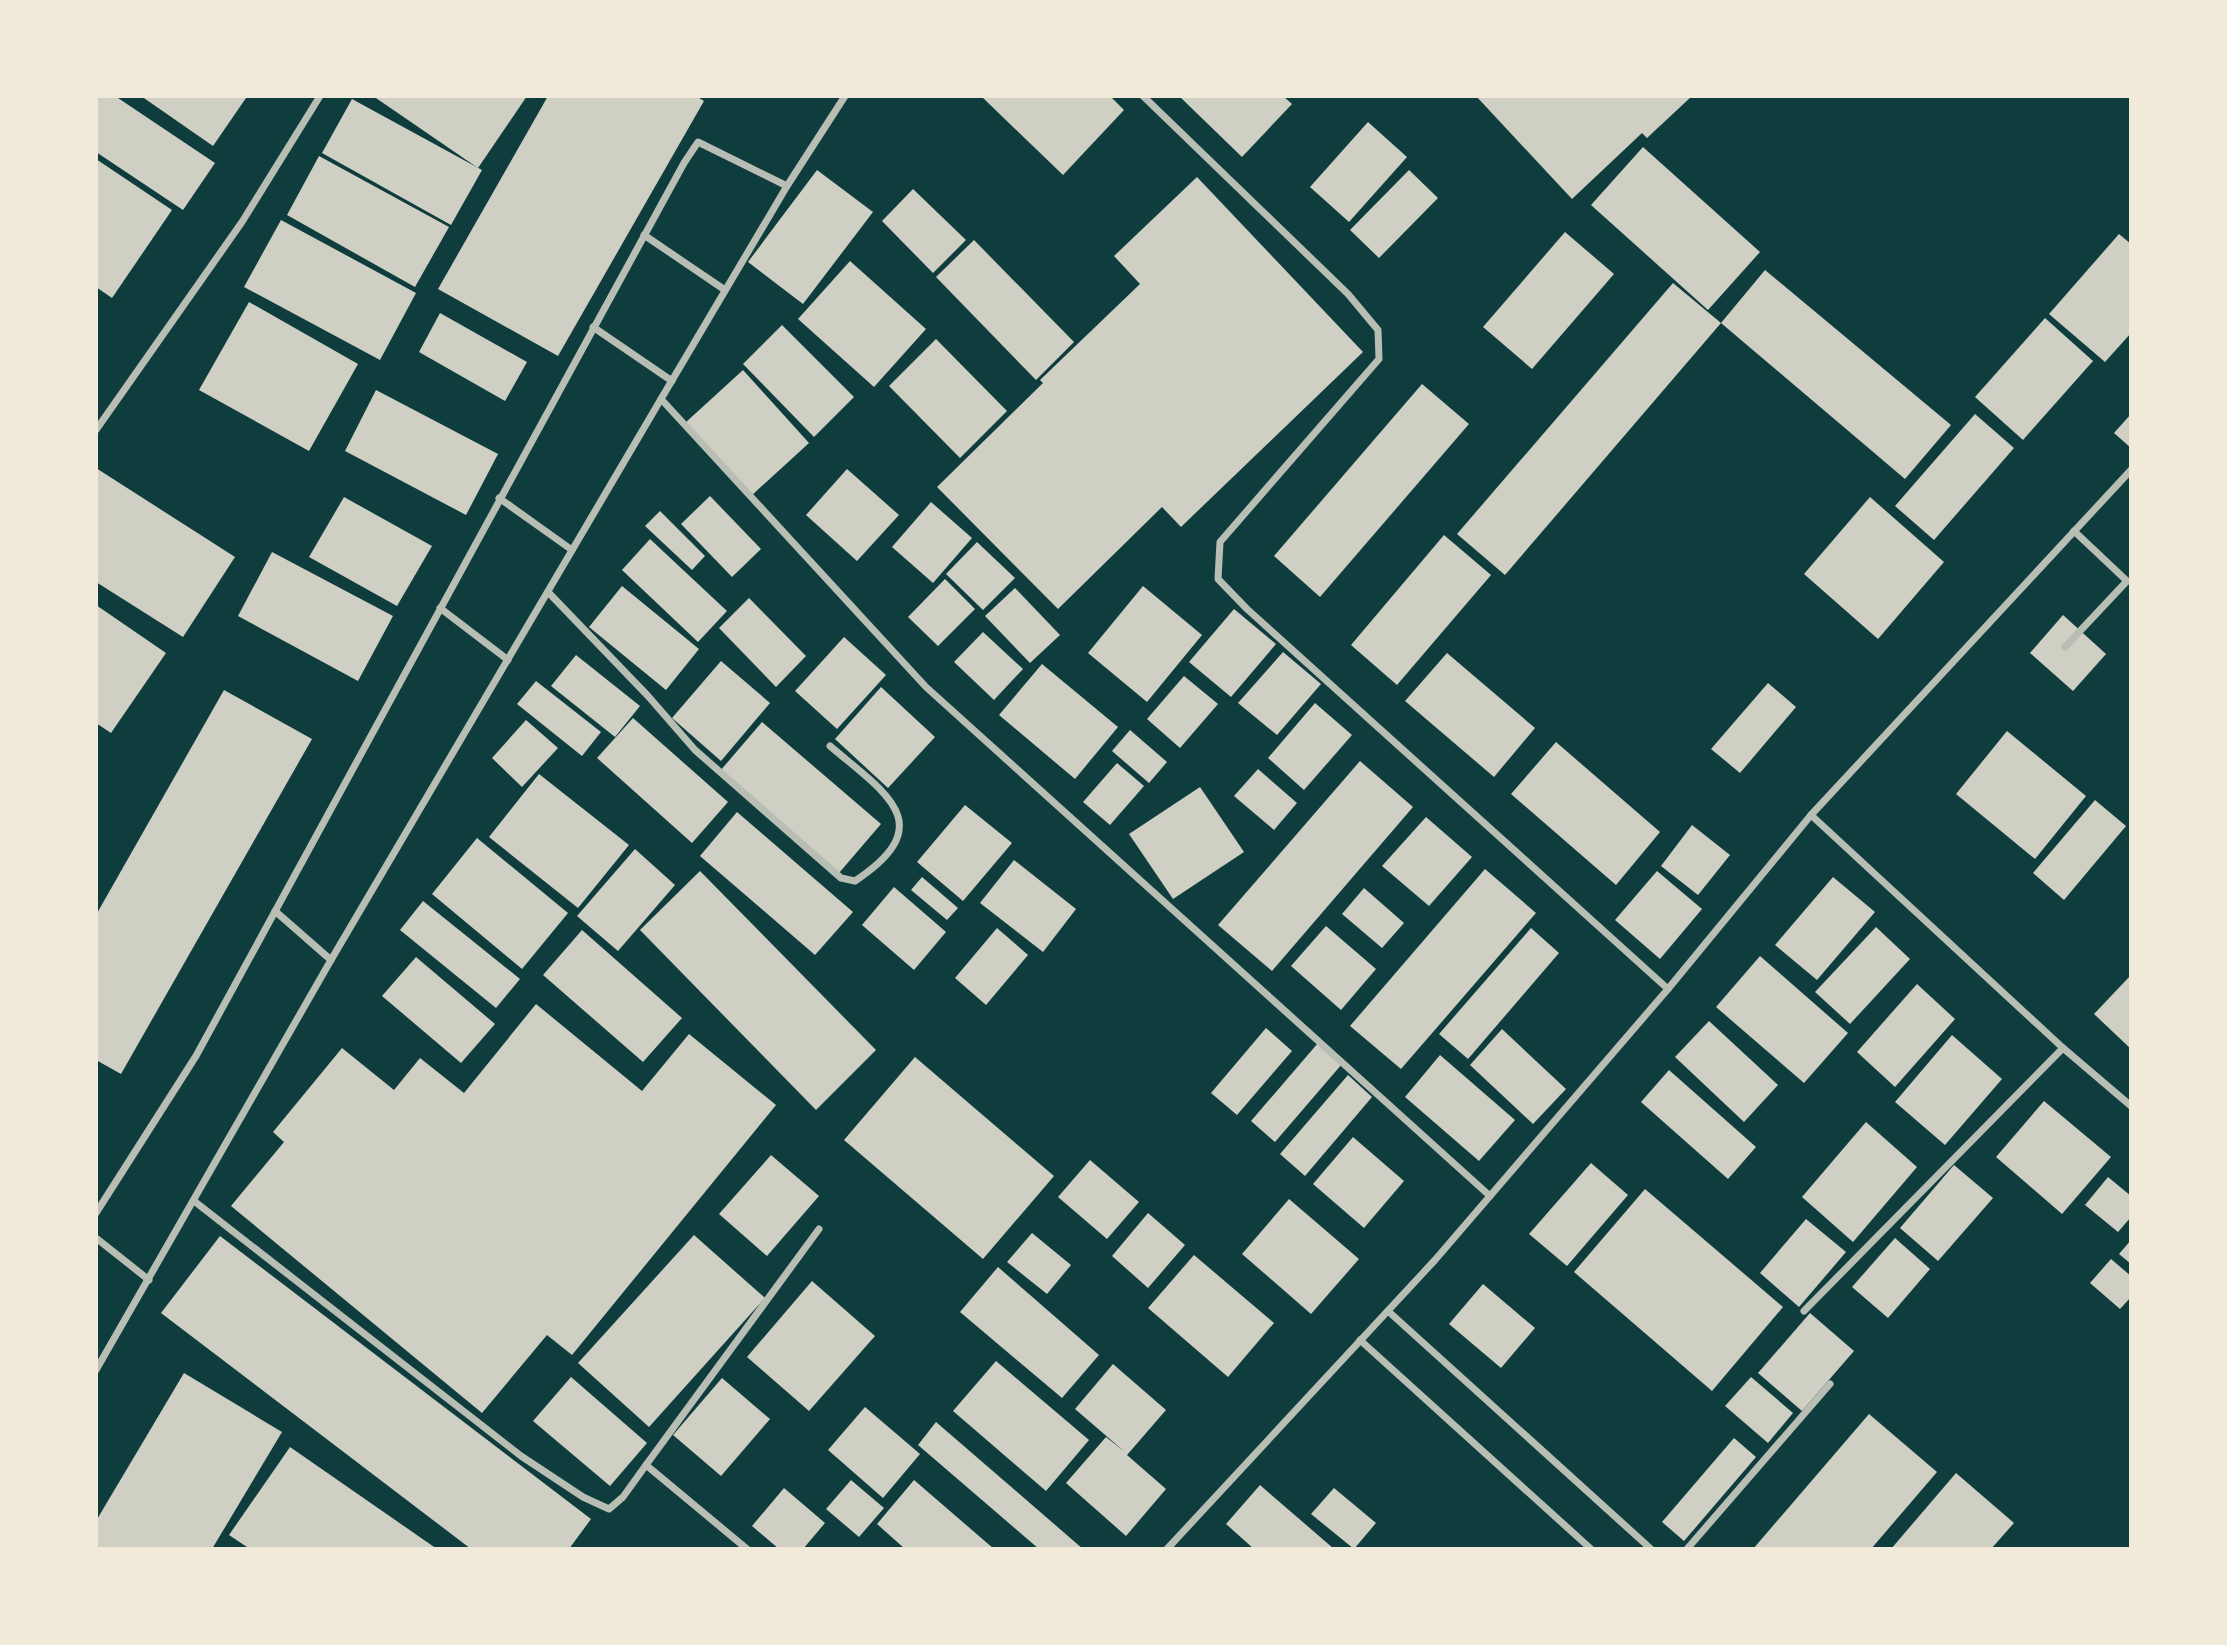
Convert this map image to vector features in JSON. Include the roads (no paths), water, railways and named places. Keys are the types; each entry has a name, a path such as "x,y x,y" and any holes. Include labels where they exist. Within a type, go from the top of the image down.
{"street":[{"path":"96,430 242,222 320,96"},
{"path":"96,1370 331,960 671,381 787,186 845,96"},
{"path":"1143,96 1348,294 1378,330 1379,359 1220,542 1218,579 1247,609 1668,989"},
{"path":"96,1213 196,1056 643,235 698,142 787,186"},
{"path":"643,235 725,290"},
{"path":"593,327 671,381"},
{"path":"661,399 926,687 1490,1196"},
{"path":"1167,1549 1388,1311 1490,1196 1668,989 1811,815 2131,470"},
{"path":"499,498 572,550"},
{"path":"2065,647 2129,583 2074,531"},
{"path":"548,592 648,695 695,750 841,878 855,881 876,868 892,850 901,832 898,814 889,797 830,747"},
{"path":"440,608 508,660"},
{"path":"1811,815 2063,1048 2131,1106"},
{"path":"275,911 331,960"},
{"path":"1804,1311 2063,1048"},
{"path":"194,1201 521,1456 583,1497 609,1509 623,1497 819,1229"},
{"path":"96,1238 149,1280"},
{"path":"1388,1311 1651,1549"},
{"path":"1360,1340 1591,1549"},
{"path":"1688,1549 1830,1384"},
{"path":"646,1465 747,1549"}]}
